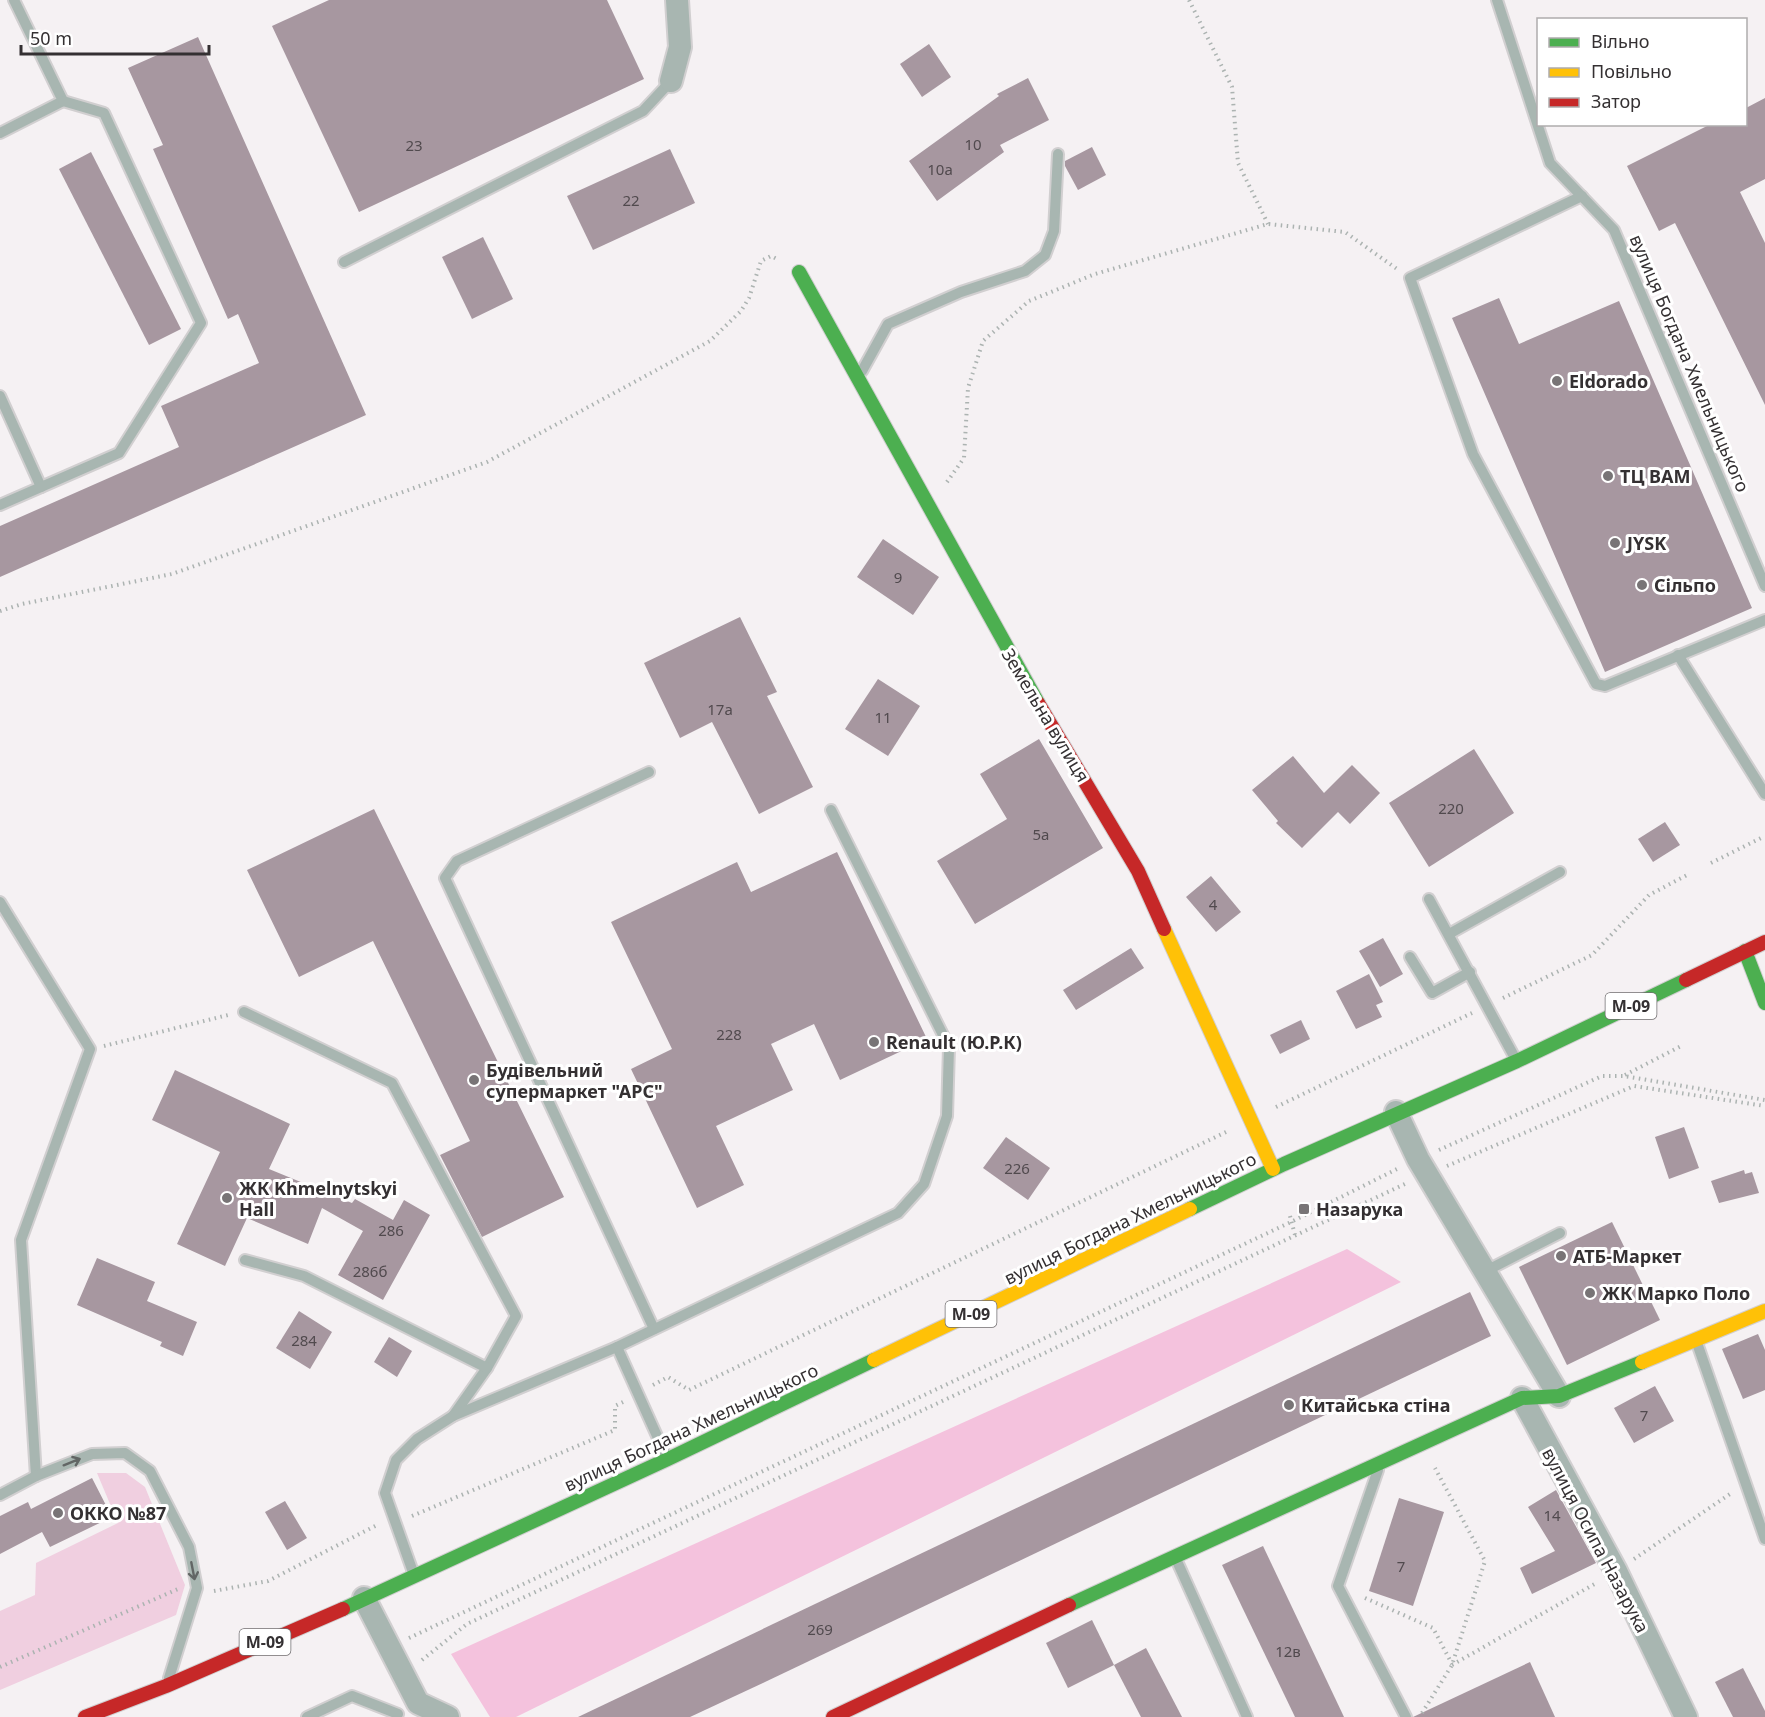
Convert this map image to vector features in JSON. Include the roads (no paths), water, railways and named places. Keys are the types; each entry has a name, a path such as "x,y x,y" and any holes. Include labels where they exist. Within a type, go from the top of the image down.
{"street":[{"path":"671,81 680,47 677,0"},
{"name":"Земельна вулиця","path":"799,272 859,377 1011,658 1138,871 1273,1169"},
{"name":"вулиця Богдана Хмельницького","path":"85,1717 166,1686 414,1576 668,1459 1273,1169 1396,1112 1517,1061 1765,942"},
{"path":"1745,951 1765,1003"},
{"path":"1396,1112 1422,1167 1559,1395"},
{"path":"833,1717 1521,1398 1559,1395 1765,1311"},
{"name":"вулиця Осипа Назарука","path":"1521,1398 1616,1571 1686,1717"},
{"path":"364,1598 418,1703 448,1717"}],"lane":[{"path":"14,0 63,101"},
{"name":"вулиця Богдана Хмельницького","path":"1497,0 1537,123"},
{"path":"344,262 643,111 671,81"},
{"path":"0,133 63,101 104,113 201,323 119,453 0,505"},
{"name":"вулиця Богдана Хмельницького","path":"1538,126 1550,163 1614,230 1765,586"},
{"path":"859,377 888,324 961,292 1025,271 1045,255 1054,231 1058,154"},
{"path":"1582,196 1410,278 1473,454 1596,684 1605,686 1765,620"},
{"path":"0,396 41,487"},
{"path":"1678,655 1765,794"},
{"path":"649,772 457,861 445,878 654,1329"},
{"path":"414,1576 386,1493 396,1461 417,1439 453,1416 617,1347 898,1212 924,1184 947,1116 949,1047 831,810"},
{"path":"1449,934 1560,872"},
{"path":"1429,899 1489,1005 1517,1061"},
{"path":"0,902 90,1049 21,1240 36,1476"},
{"path":"1410,957 1432,993 1470,972"},
{"path":"244,1012 392,1083 516,1316 487,1368 453,1416"},
{"path":"1483,1272 1560,1233"},
{"path":"246,1260 304,1276 487,1368"},
{"path":"1696,1340 1765,1539"},
{"path":"617,1347 668,1459"},
{"path":"0,1495 36,1476 92,1454 124,1453 150,1471 189,1547 197,1588 166,1686"},
{"path":"1381,1462 1338,1586 1406,1717"},
{"path":"1175,1558 1247,1717"},
{"path":"307,1717 352,1696 395,1716 418,1703"}],"place":[{"name":"Eldorado","path":"1557,381"},
{"name":"ТЦ ВАМ","path":"1608,476"},
{"name":"JYSK","path":"1615,543"},
{"name":"Сільпо","path":"1642,585"},
{"name":"Renault (Ю.Р.К)","path":"874,1042"},
{"name":"Будівельний супермаркет \"АРС\"","path":"474,1080"},
{"name":"ЖК Khmelnytskyi Hall","path":"227,1198"},
{"name":"Назарука","path":"1304,1209"},
{"name":"АТБ-Маркет","path":"1561,1256"},
{"name":"ЖК Марко Поло","path":"1590,1293"},
{"name":"Китайська стіна","path":"1289,1405"},
{"name":"ОККО №87","path":"58,1513"}]}
